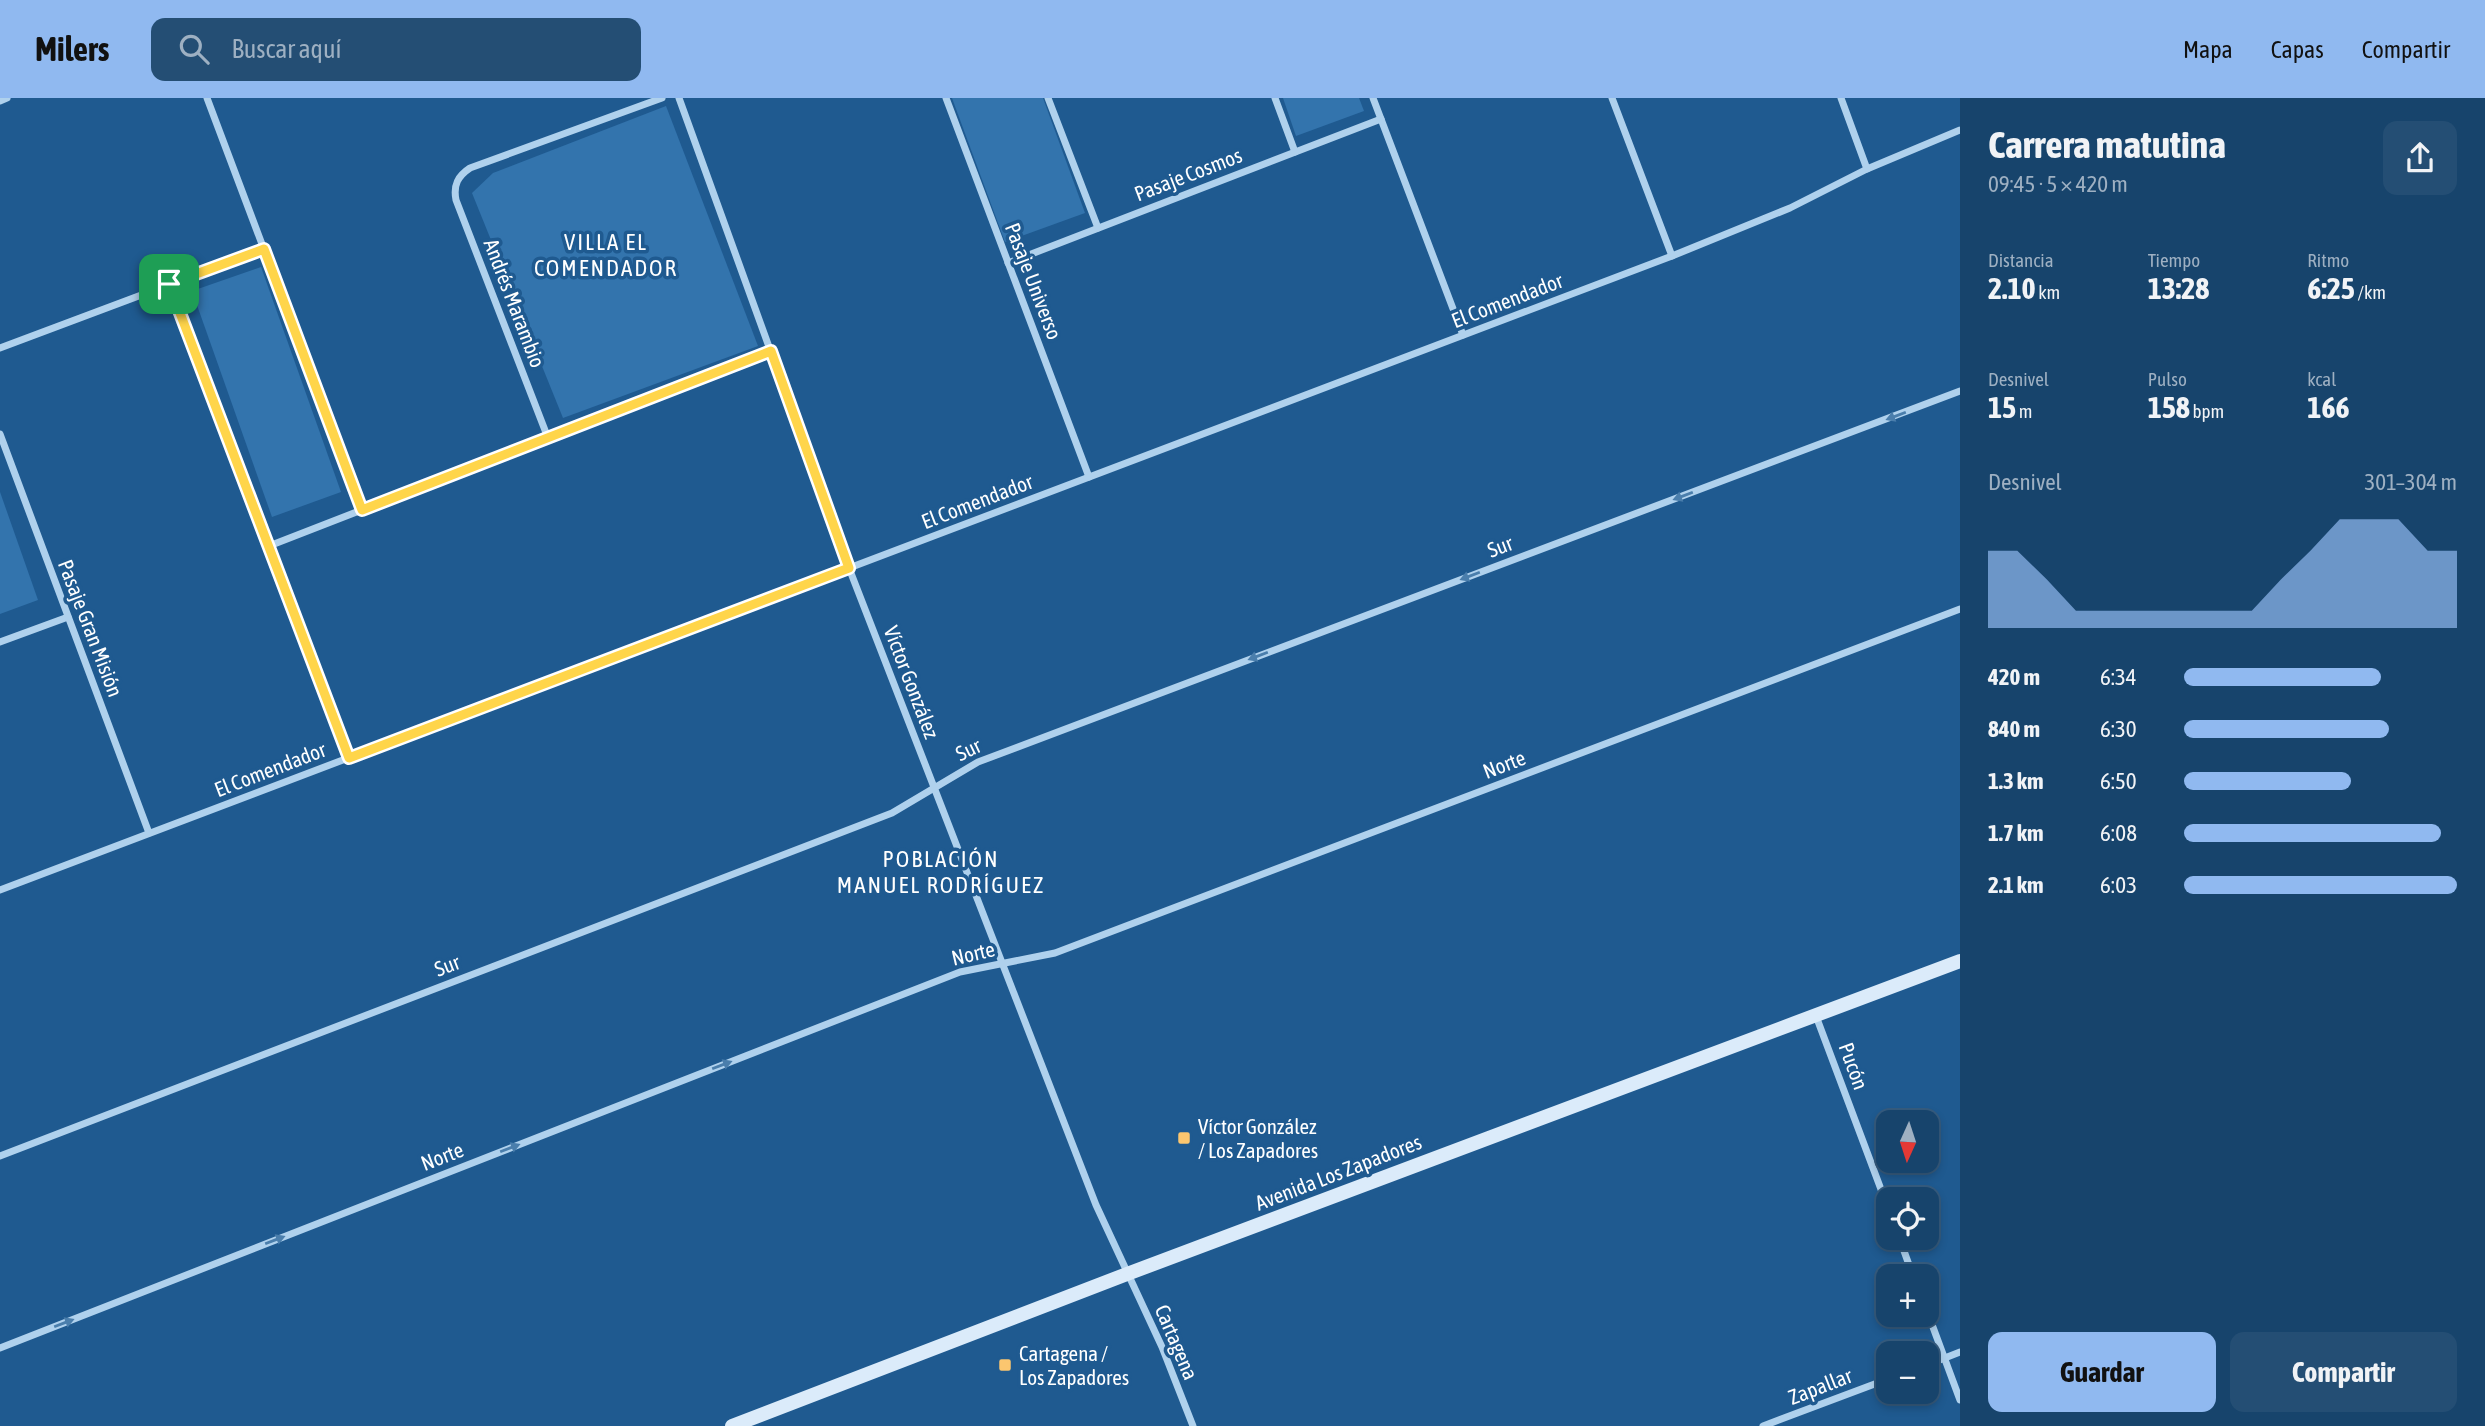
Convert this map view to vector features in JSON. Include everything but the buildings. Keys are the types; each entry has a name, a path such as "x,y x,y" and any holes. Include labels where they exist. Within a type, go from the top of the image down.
{"main road":[{"name":"Avenida Los Zapadores","path":"732,1426 1127,1274 1960,961"}],"street":[{"path":"0,101 7,98"},
{"path":"207,98 362,510"},
{"name":"Andrés Marambio","path":"548,438 456,200 454,190 457,180 470,167 662,98"},
{"name":"Víctor González","path":"679,98 849,568 1096,1205 1127,1274"},
{"name":"Pasaje Universo","path":"946,98 1089,477"},
{"path":"1048,98 1098,228"},
{"path":"1275,98 1295,152"},
{"path":"1373,98 1463,335"},
{"path":"1612,98 1672,256"},
{"path":"1841,98 1867,169"},
{"name":"Pasaje Cosmos","path":"1008,263 1381,119"},
{"name":"El Comendador","path":"0,890 1672,256 1790,208 1867,169 1960,130"},
{"path":"0,348 264,249"},
{"path":"169,284 349,758"},
{"path":"269,546 771,351"},
{"name":"Sur","path":"0,1156 892,813 934,787 992,757 1960,391"},
{"name":"Pasaje Gran Misión","path":"0,434 149,834"},
{"name":"Norte","path":"0,1348 960,972 1055,953 1960,609"},
{"path":"0,642 68,617"},
{"name":"Pucón","path":"1816,1015 1880,1187"},
{"name":"Cartagena","path":"1127,1274 1162,1347 1193,1426"},
{"path":"1933,1327 1960,1400"},
{"path":"1939,1360 1960,1352"},
{"name":"Zapallar","path":"1763,1426 1876,1384"}],"shaded area":[{"path":"952,98 1043,98 1085,213 1005,242"},
{"path":"1283,98 1359,98 1364,111 1296,136"},
{"path":"666,106 758,346 563,418 472,193 493,173"},
{"path":"261,267 341,492 272,517 192,291"},
{"path":"0,492 38,600 0,614"}],"place":[{"name":"Víctor González / Los Zapadores","path":"1184,1138"},
{"name":"Cartagena / Los Zapadores","path":"1005,1365"}],"district":[{"name":"VILLA EL COMENDADOR","path":"606,255"},
{"name":"POBLACIÓN MANUEL RODRÍGUEZ","path":"941,872"}],"route":[{"path":"264,249 362,510 771,351 849,568 349,758 169,284 264,249"}]}
